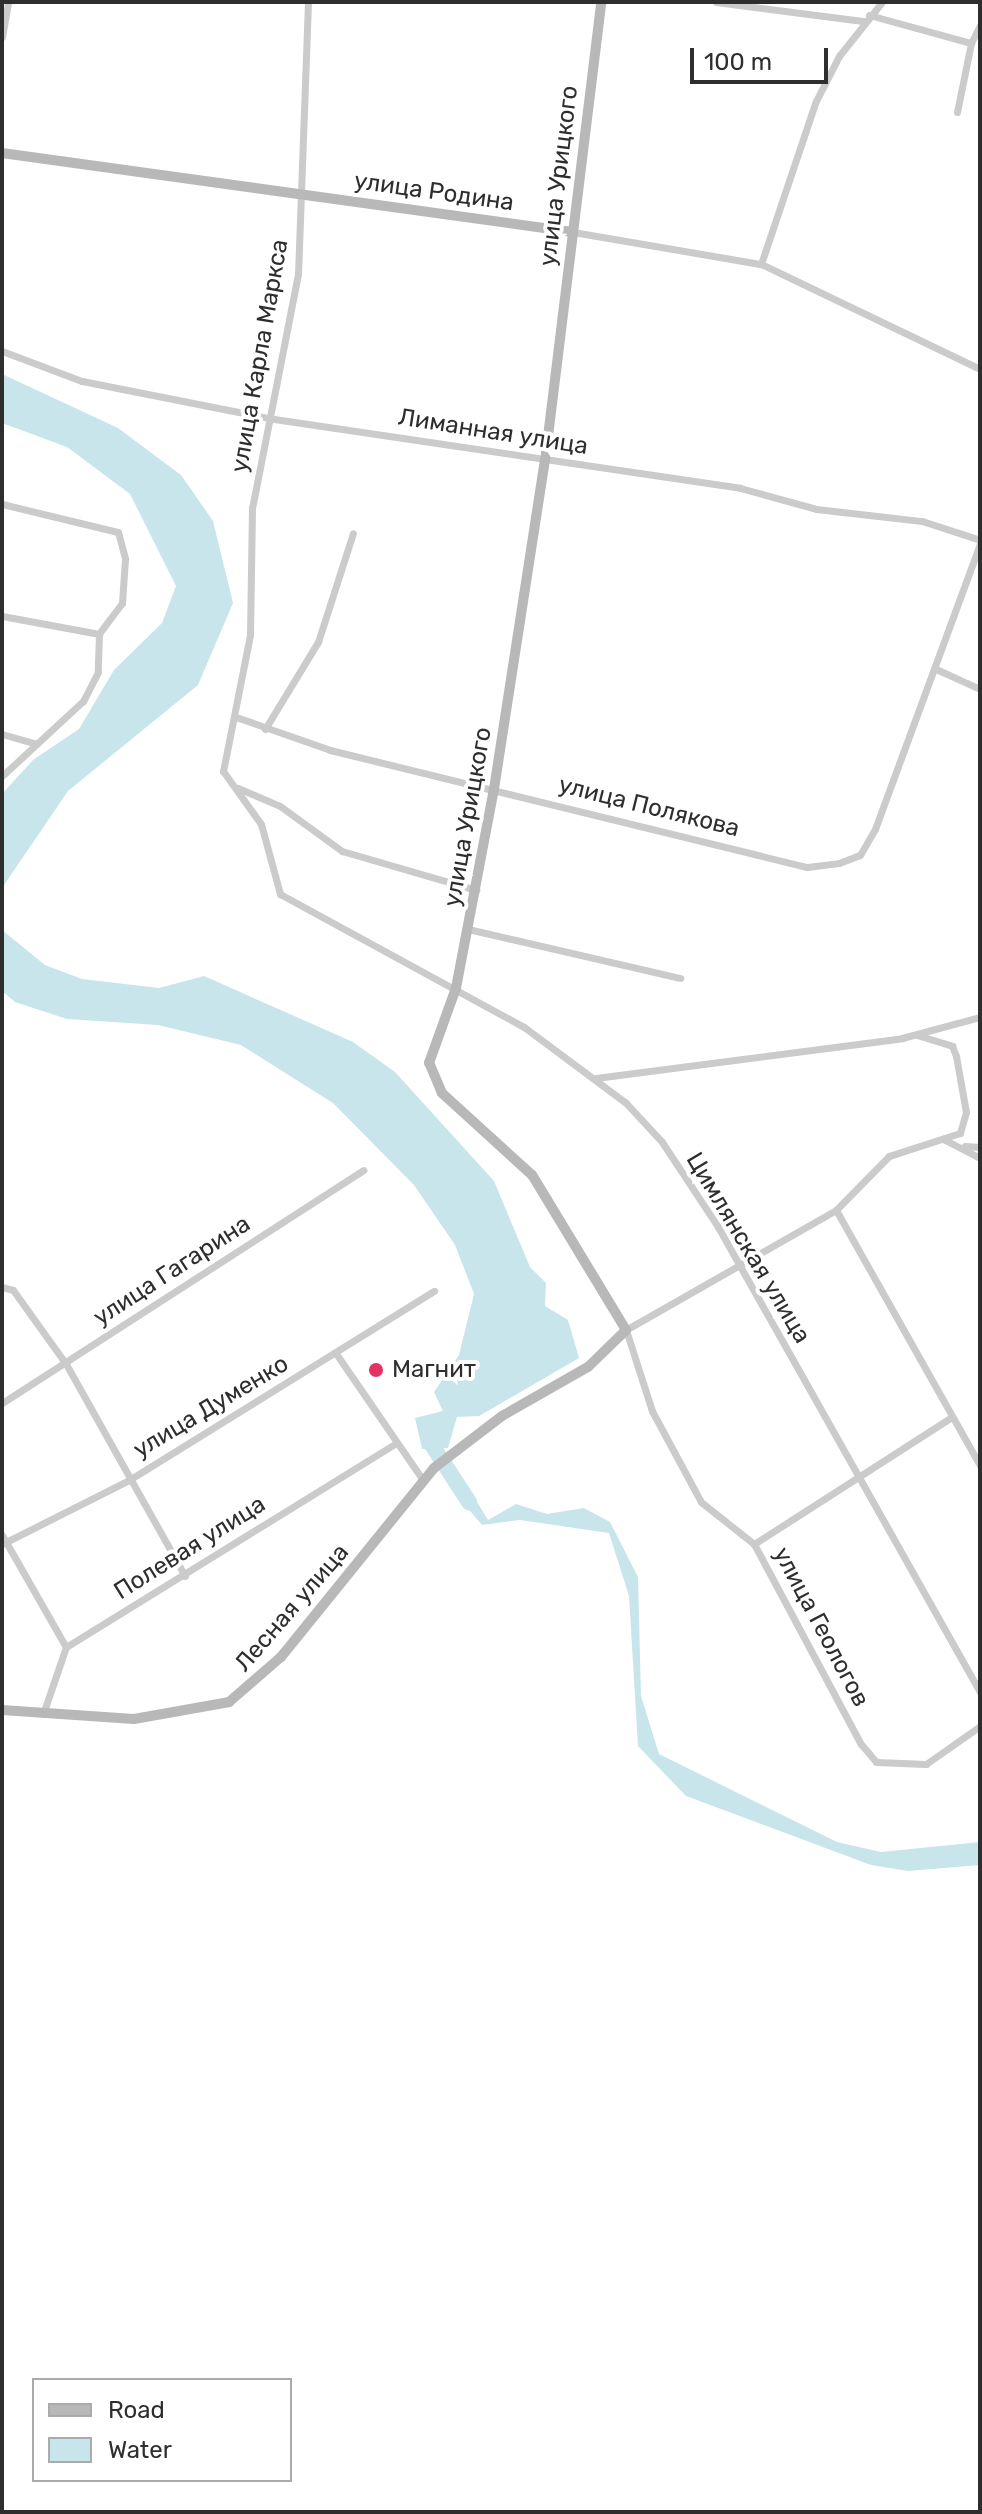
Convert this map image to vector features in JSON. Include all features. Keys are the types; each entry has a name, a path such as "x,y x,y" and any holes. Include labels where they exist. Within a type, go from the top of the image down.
{"street":[{"path":"2,37 8,2"},
{"name":"улица Карла Маркса","path":"236,717 250,635 252,508 274,419 305,194 298,176 308,2"},
{"name":"улица Урицкого","path":"601,2 545,461 494,789 456,988 429,1058 434,1082 532,1175 626,1330"},
{"path":"716,2 866,18 971,43"},
{"path":"761,264 816,101 866,18 882,2"},
{"path":"957,112 971,43 980,25"},
{"name":"улица Родина","path":"2,153 573,232 761,264 980,369"},
{"name":"Лиманная улица","path":"2,351 82,381 274,419 740,488 816,509 847,508 980,542"},
{"path":"2,504 118,532 124,592 99,634 98,672 88,693 2,776"},
{"path":"265,729 318,642 353,533"},
{"name":"улица Полякова","path":"236,717 265,729 807,867 839,863 866,847 936,669 980,542"},
{"path":"2,616 99,634"},
{"path":"936,669 980,689"},
{"name":"Цимлянская улица","path":"236,717 222,763 261,824 280,894 456,988 596,1078 662,1142 980,1692"},
{"path":"2,734 37,744"},
{"path":"238,788 280,806 342,851 476,890"},
{"path":"468,929 680,978"},
{"path":"596,1078 917,1035 980,1017"},
{"path":"626,1330 836,1210 889,1156 942,1139 965,1125 952,1046 917,1035"},
{"path":"942,1139 963,1146 980,1147"},
{"path":"963,1146 980,1158"},
{"name":"улица Гагарина","path":"2,1403 363,1170"},
{"path":"836,1210 980,1465"},
{"path":"2,1287 13,1290 66,1364 185,1576"},
{"name":"улица Думенко","path":"3,1541 129,1480 337,1355 434,1291"},
{"name":"Лесная улица","path":"2,1710 162,1717 239,1696 281,1657 423,1480 453,1450 588,1367 626,1330"},
{"name":"улица Геологов","path":"626,1330 652,1411 701,1502 754,1544 861,1744 876,1762 926,1764 980,1726"},
{"path":"337,1355 395,1444 423,1480"},
{"path":"754,1544 856,1474 952,1417"},
{"name":"Полевая улица","path":"66,1647 395,1444"},
{"path":"3,1541 66,1647 43,1714"}],"water":[{"path":"2,374 118,428 181,475 213,521 233,603 198,685 68,791 2,888 2,794 33,760 79,729 114,670 162,623 176,586 130,494 67,447 2,423"},
{"path":"2,930 45,965 82,979 159,988 204,976 353,1042 395,1072 494,1181 530,1267 546,1283 545,1306 568,1320 579,1358 479,1416 457,1417 448,1448 422,1449 415,1418 443,1411 434,1392 459,1355 474,1294 455,1245 414,1185 333,1103 241,1045 158,1025 67,1019 15,1002 2,991"},
{"path":"464,1481 488,1520 516,1504 547,1514 584,1508 610,1522 638,1577 641,1696 659,1754 837,1842 881,1852 980,1842 980,1865 908,1871 871,1865 686,1796 638,1746 629,1596 609,1533 520,1520 482,1525 452,1490"}],"waterway":[{"path":"435,1434 430,1442 469,1502"}],"place":[{"name":"Магнит","path":"376,1370"}]}
